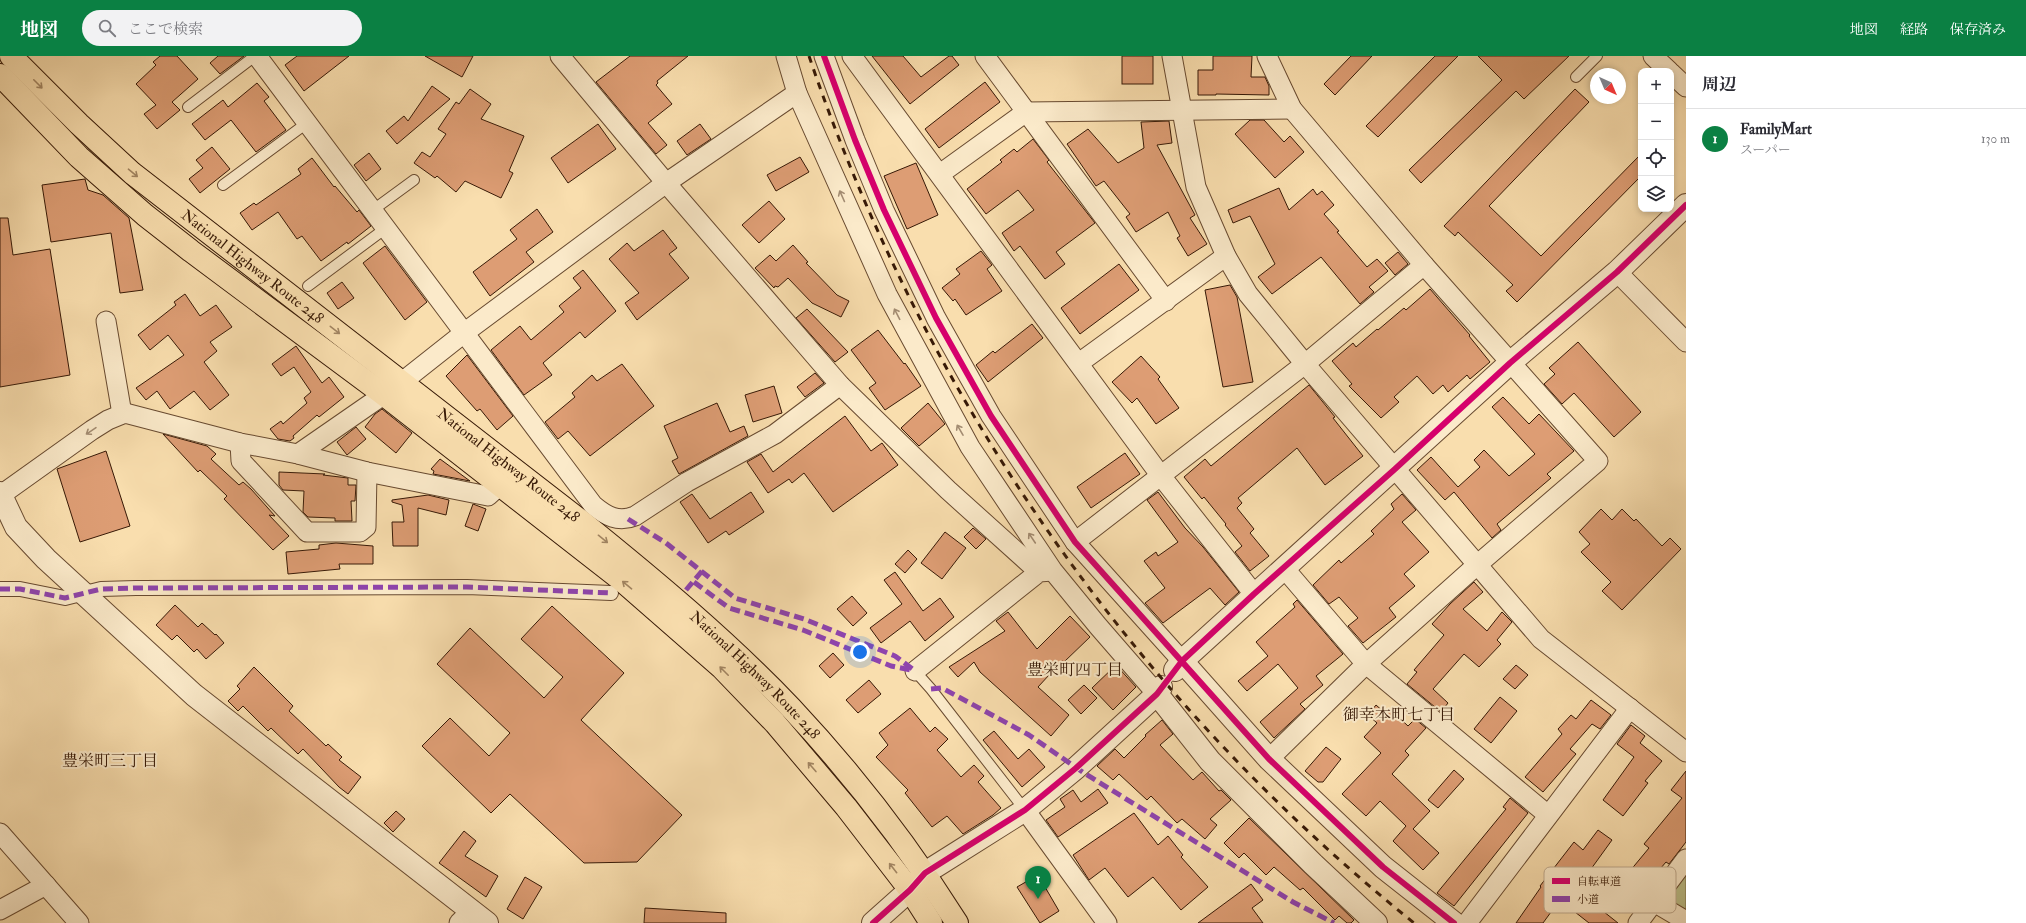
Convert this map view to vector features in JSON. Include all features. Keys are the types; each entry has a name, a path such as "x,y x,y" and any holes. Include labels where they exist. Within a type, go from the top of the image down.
{"highway":[{"name":"National Highway Route 248","path":"11,56 79,124 132,173 402,382 587,513 648,576 747,665 791,708 840,763 925,873 956,923"},
{"name":"National Highway Route 248","path":"0,75 79,157 145,215 383,394 625,583 722,668 775,723 846,806 910,890 931,923"}],"street":[{"path":"256,56 464,333 587,513 604,514 613,518 628,519 635,516 687,482 775,434 840,385"},
{"path":"560,56 666,183 840,385 948,490 1046,572 1159,690 1210,761 1313,864 1376,923"},
{"path":"786,56 797,93 862,240 915,348 970,447 1046,572"},
{"path":"826,56 855,140 884,210 936,318 991,416 1075,542 1179,666 1269,759 1383,867 1454,923"},
{"path":"852,56 1161,476 1254,594"},
{"path":"985,56 1166,301"},
{"path":"1172,56 1196,187 1226,256 1248,294 1305,364 1541,639 1686,752"},
{"path":"1267,56 1292,109 1424,265 1598,461 1477,565 1366,664 1269,759"},
{"path":"1653,56 1666,68"},
{"path":"1674,76 1686,87"},
{"path":"298,454 402,382 464,333 666,183 797,93"},
{"path":"940,174 1026,112 1182,109 1292,109"},
{"path":"1179,666 1254,594 1395,469 1510,363 1617,272 1686,205"},
{"path":"1078,363 1166,301 1226,256"},
{"path":"1075,542 1305,364 1424,265"},
{"path":"1617,272 1686,342"},
{"path":"106,321 124,413"},
{"path":"472,919 194,695 84,594 16,528 0,494 92,430 124,413 240,443 298,454 367,472 488,496 500,485"},
{"path":"240,443 241,461 307,532 360,532 366,527 367,472"},
{"path":"1284,568 1366,664 1548,815"},
{"path":"915,671 1046,572"},
{"path":"0,589 20,589 65,598 101,589 370,586 467,587 611,593"},
{"path":"873,923 910,890 925,873 1025,810 1076,768 1159,690"},
{"path":"1467,923 1630,708"},
{"path":"1025,810 1107,923"},
{"path":"3,841 46,885 79,923"},
{"path":"1676,872 1686,859"},
{"path":"0,910 46,885"},
{"path":"1638,923 1646,913"},
{"path":"1673,913 1686,921"}],"lane":[{"path":"188,107 256,56"},
{"path":"1576,77 1597,56"},
{"path":"223,184 307,123"},
{"path":"373,210 414,180"},
{"path":"308,286 386,228"},
{"path":"915,671 931,689 1025,810"}],"green space":[{"path":"1686,871 1686,911 1676,906 1676,884"}],"building":[{"path":"160,56 177,56 198,79 172,102 180,110 157,129 144,114 156,105 136,84 156,65 153,62"},
{"path":"218,56 244,56 220,74 210,63"},
{"path":"297,56 349,56 304,91 285,65"},
{"path":"425,56 473,56 462,77"},
{"path":"630,56 688,56 657,81 658,83 656,85 672,104 648,123 667,145 656,154 596,82"},
{"path":"872,56 903,56 921,77 949,56 952,56 959,65 910,104"},
{"path":"1122,56 1153,56 1153,84 1122,84"},
{"path":"1213,56 1252,56 1251,77 1265,77 1269,86 1269,95 1198,95 1198,70 1213,70"},
{"path":"1351,56 1372,56 1335,95 1324,84"},
{"path":"1435,56 1458,56 1378,137 1366,126"},
{"path":"1478,56 1569,56 1524,99 1516,91 1421,183 1409,170 1502,80"},
{"path":"985,82 1000,102 939,148 925,129"},
{"path":"257,83 269,97 264,101 286,130 256,152 231,120 205,140 192,124 223,100 228,107"},
{"path":"432,86 450,99 397,144 386,131 404,116 408,121"},
{"path":"470,89 491,104 481,119 524,136 509,171 513,173 501,198 465,181 456,192 437,176 435,178 414,163 422,152 430,157 446,134 438,129 456,102 459,104"},
{"path":"1575,89 1589,102 1489,206 1541,256 1638,157 1638,179 1517,302 1506,291 1513,285 1458,232 1455,236 1444,226"},
{"path":"1250,120 1264,120 1284,142 1290,136 1304,152 1275,178 1235,134"},
{"path":"1169,121 1172,143 1157,145 1195,215 1190,218 1207,244 1188,256 1177,238 1180,236 1168,212 1136,232 1126,217 1130,214 1104,181 1096,186 1067,144 1088,129 1118,163 1144,148 1141,122"},
{"path":"598,124 616,149 568,183 551,158"},
{"path":"700,124 711,139 687,155 677,141"},
{"path":"1033,139 1049,160 1047,162 1095,223 1056,252 1065,264 1045,279 1020,246 1014,251 1002,233 1034,210 1018,190 986,214 967,189 1002,162 1000,160 1014,149 1017,152"},
{"path":"212,147 230,169 200,193 189,179 203,168 196,160"},
{"path":"369,153 381,169 366,181 354,165"},
{"path":"800,157 809,172 776,191 767,175"},
{"path":"312,158 334,187 335,186 357,212 359,210 371,226 348,244 347,242 321,261 302,236 297,239 278,212 252,230 240,213 254,203 256,205 301,174 298,169"},
{"path":"916,163 938,215 907,229 884,176"},
{"path":"85,179 88,190 103,195 129,218 143,290 120,293 111,233 51,242 42,185"},
{"path":"1279,188 1289,210 1313,189 1317,195 1322,191 1334,205 1324,214 1339,231 1337,232 1367,267 1377,259 1388,271 1369,287 1374,292 1360,304 1321,257 1272,294 1258,277 1275,264 1250,216 1233,223 1228,210"},
{"path":"769,201 785,219 759,243 742,225"},
{"path":"537,209 553,232 526,252 534,262 490,296 473,272 517,239 510,230"},
{"path":"0,218 8,218 13,255 50,249 70,375 0,387"},
{"path":"663,230 677,248 669,254 689,278 637,320 625,303 639,293 609,259 627,243 634,251"},
{"path":"793,245 808,262 806,263 837,295 849,301 841,317 812,303 788,278 778,287 775,286 774,288 755,268 770,255 776,261"},
{"path":"385,246 427,302 405,320 363,263"},
{"path":"981,251 992,265 987,269 1002,291 966,315 955,299 953,301 942,288 960,274 956,269"},
{"path":"1398,252 1408,264 1395,275 1385,263"},
{"path":"1119,264 1139,290 1080,334 1061,308"},
{"path":"583,270 616,311 585,338 580,332 543,363 552,375 524,395 491,350 520,326 531,340 564,312 559,306 581,288 573,278"},
{"path":"342,282 354,298 338,309 327,293"},
{"path":"1230,285 1237,297 1253,382 1223,387 1205,290"},
{"path":"1430,289 1470,335 1469,336 1490,362 1470,379 1467,375 1448,392 1443,385 1433,394 1417,376 1394,397 1399,402 1381,418 1349,386 1352,384 1332,361 1353,343 1356,347 1404,308 1406,310"},
{"path":"185,294 200,316 216,305 232,327 210,342 217,351 204,362 229,395 210,410 194,391 170,409 157,391 146,400 136,388 184,355 168,335 150,350 138,335 176,305 174,302"},
{"path":"807,309 848,352 835,362 796,318"},
{"path":"1032,324 1043,338 988,382 976,365 993,351 995,353"},
{"path":"878,330 904,364 905,363 921,386 885,410 869,388 876,383 851,350"},
{"path":"1578,342 1641,412 1614,437 1574,393 1562,404 1544,384 1555,374 1549,368"},
{"path":"296,346 322,383 329,377 344,397 319,417 317,415 293,436 294,438 290,441 278,439 270,429 281,421 283,424 307,403 304,398 311,392 294,367 281,376 272,364"},
{"path":"467,355 513,416 497,430 480,409 477,411 446,376"},
{"path":"1141,356 1160,377 1158,379 1179,408 1156,424 1137,398 1132,403 1112,382"},
{"path":"622,364 654,406 590,456 568,431 558,439 545,422 575,397 572,393 592,375 597,381"},
{"path":"815,373 824,383 805,397 797,387"},
{"path":"1309,385 1335,417 1333,418 1363,456 1325,485 1297,448 1238,498 1242,503 1237,508 1254,529 1250,533 1269,556 1250,571 1235,552 1242,546 1204,497 1202,499 1184,477 1205,459 1211,466"},
{"path":"774,386 782,413 753,422 745,395"},
{"path":"1503,397 1529,424 1539,414 1574,451 1547,474 1551,478 1497,524 1501,530 1492,538 1454,492 1445,500 1417,470 1431,457 1458,487 1480,467 1474,460 1484,450 1509,476 1535,454 1492,407"},
{"path":"717,403 730,432 744,426 748,436 679,474 672,461 678,458 664,426"},
{"path":"928,403 945,424 919,446 901,428"},
{"path":"382,409 412,433 396,453 365,427 375,414"},
{"path":"845,416 871,451 882,443 898,465 833,512 804,473 792,483 789,479 768,493 747,462 761,454 773,472"},
{"path":"356,427 366,439 347,455 337,442"},
{"path":"163,434 207,446 216,454 211,459 239,485 243,482 251,489 275,516 269,515 289,536 273,550 224,499 227,496 200,470 198,472"},
{"path":"106,451 130,526 80,542 57,469"},
{"path":"1125,453 1140,474 1091,508 1077,487"},
{"path":"440,459 470,481 433,474 434,471 431,469"},
{"path":"279,472 325,474 323,475 348,478 348,485 356,485 355,501 351,501 352,521 335,521 335,518 308,517 303,512 304,491 283,490 279,485"},
{"path":"751,492 764,512 729,535 726,531 708,543 680,502 692,494 710,519"},
{"path":"1158,492 1185,528 1203,547 1239,592 1225,605 1210,588 1163,623 1145,603 1165,588 1144,561 1156,552 1158,556 1178,542 1147,500"},
{"path":"1402,494 1416,510 1402,522 1429,552 1404,574 1415,586 1389,608 1396,617 1363,643 1348,626 1358,618 1339,597 1329,604 1313,585 1339,560 1341,563 1374,534 1371,531 1394,509 1391,504"},
{"path":"428,495 449,500 446,515 418,508 418,546 393,546 392,522 404,522 402,505 392,502 392,500"},
{"path":"473,504 486,509 478,531 465,526"},
{"path":"1601,509 1612,520 1622,509 1634,521 1636,519 1662,546 1670,538 1681,549 1622,610 1602,591 1611,582 1581,552 1590,544 1579,532"},
{"path":"973,528 986,539 976,549 964,537"},
{"path":"945,532 966,548 942,579 921,563"},
{"path":"336,543 373,546 373,564 339,564 340,569 288,574 286,552 319,549 319,545"},
{"path":"908,550 917,559 905,573 895,564"},
{"path":"895,572 923,611 940,598 954,617 925,641 910,621 881,643 870,628 902,604 884,580"},
{"path":"1474,582 1483,592 1463,609 1487,631 1502,612 1512,622 1497,640 1501,644 1479,667 1464,654 1433,689 1448,703 1441,712 1407,684 1417,672 1414,670 1444,635 1432,624 1450,604"},
{"path":"852,596 867,613 853,626 837,609"},
{"path":"1297,600 1343,654 1316,676 1323,685 1300,704 1305,709 1274,738 1260,722 1298,688 1278,664 1247,691 1238,681 1268,656 1256,642 1295,607 1293,604"},
{"path":"175,605 198,627 202,623 215,635 216,634 224,643 206,659 197,649 194,652 177,635 172,640 156,625"},
{"path":"552,606 624,673 581,720 682,815 637,862 584,863 510,794 491,813 422,746 450,718 489,756 510,733 437,664 470,628 544,698 563,677 521,639"},
{"path":"1008,612 1037,649 1070,616 1090,637 1064,662 1062,661 1038,687 1069,715 1051,736 980,672 974,662 958,677 949,667 1005,631 996,621"},
{"path":"833,653 844,665 830,678 819,666"},
{"path":"1116,665 1136,687 1113,710 1092,688"},
{"path":"1516,665 1528,675 1515,689 1503,679"},
{"path":"254,667 293,706 289,711 326,746 328,744 342,757 339,760 361,777 348,794 339,787 303,749 298,754 271,728 268,731 243,706 238,711 228,701 240,689 237,686"},
{"path":"869,680 881,694 858,713 846,700"},
{"path":"1084,685 1097,698 1081,714 1068,700"},
{"path":"1500,697 1517,711 1491,743 1474,729"},
{"path":"1591,700 1611,715 1600,729 1592,724 1570,749 1576,754 1543,792 1525,777 1562,734 1558,729 1571,715 1576,719"},
{"path":"1376,705 1385,713 1390,709 1408,726 1415,719 1426,728 1405,751 1409,755 1392,774 1430,811 1413,829 1439,853 1423,870 1393,841 1406,826 1380,801 1366,816 1342,794 1381,753 1364,737 1377,723 1368,715"},
{"path":"910,708 930,732 935,727 948,739 937,750 961,777 974,765 984,776 978,782 1001,808 993,815 963,834 947,816 932,827 905,793 908,790 876,757 888,745 879,733"},
{"path":"1162,720 1173,734 1160,745 1193,780 1202,772 1219,791 1221,790 1231,800 1210,819 1217,825 1205,839 1182,819 1177,823 1151,796 1147,800 1119,774 1113,780 1097,766 1115,749 1124,758 1146,736 1145,735"},
{"path":"1631,725 1645,736 1640,743 1662,761 1645,781 1648,783 1623,816 1603,800 1634,757 1617,744"},
{"path":"994,731 1018,759 1029,749 1045,767 1022,787 983,740"},
{"path":"1326,747 1341,759 1323,782 1318,782 1305,771"},
{"path":"1454,770 1464,779 1438,808 1428,800"},
{"path":"1686,771 1686,842 1669,864 1666,862 1662,867 1633,867 1649,848 1644,844 1682,798 1671,790"},
{"path":"1098,789 1108,803 1058,837 1046,820 1065,807 1060,799 1073,790 1081,802"},
{"path":"1510,798 1528,813 1454,906 1437,893 1506,809 1503,807"},
{"path":"396,811 405,819 393,832 384,823"},
{"path":"1134,813 1158,845 1168,836 1183,855 1181,857 1208,887 1181,910 1153,877 1128,897 1105,868 1089,880 1073,855"},
{"path":"1249,818 1354,920 1351,923 1347,923 1339,916 1335,920 1303,888 1300,890 1274,867 1266,875 1244,853 1239,858 1224,843"},
{"path":"1598,830 1612,840 1592,867 1555,867 1574,842 1583,850"},
{"path":"464,831 476,841 465,856 498,876 486,897 439,863"},
{"path":"1038,875 1059,911 1040,923 1017,887"},
{"path":"525,877 542,887 523,919 507,909"},
{"path":"1544,881 1544,913 1550,913 1543,923 1516,923 1541,887 1540,886"},
{"path":"1251,884 1263,900 1252,908 1263,923 1198,923"},
{"path":"645,908 726,913 726,923 644,923"},
{"path":"1576,913 1605,913 1618,923 1589,923"}],"railway":[{"path":"809,56 857,182 913,304 977,421 1049,533 1129,639 1217,740 1312,835 1414,923"}],"marked path":[{"path":"628,519 666,543 735,598 804,619 895,656 915,671"},
{"path":"686,590 702,571"},
{"path":"694,582 729,608 803,630 891,666 911,670"},
{"path":"0,589 20,589 65,598 101,589 136,588 467,587 611,593"},
{"path":"931,689 942,688 1029,735 1084,773 1293,902 1334,923"}],"cycle path":[{"path":"824,56 855,140 884,210 936,318 991,416 1075,542 1269,759 1383,867 1454,923"},
{"path":"873,923 910,890 925,873 1025,810 1076,768 1157,694 1182,661 1254,594 1395,469 1510,363 1617,272 1686,205"}],"place":[{"name":"FamilyMart","path":"1038,899"}],"district":[{"name":"豊栄町四丁目","path":"1075,669"},
{"name":"御幸本町七丁目","path":"1399,714"},
{"name":"豊栄町三丁目","path":"110,760"}]}
